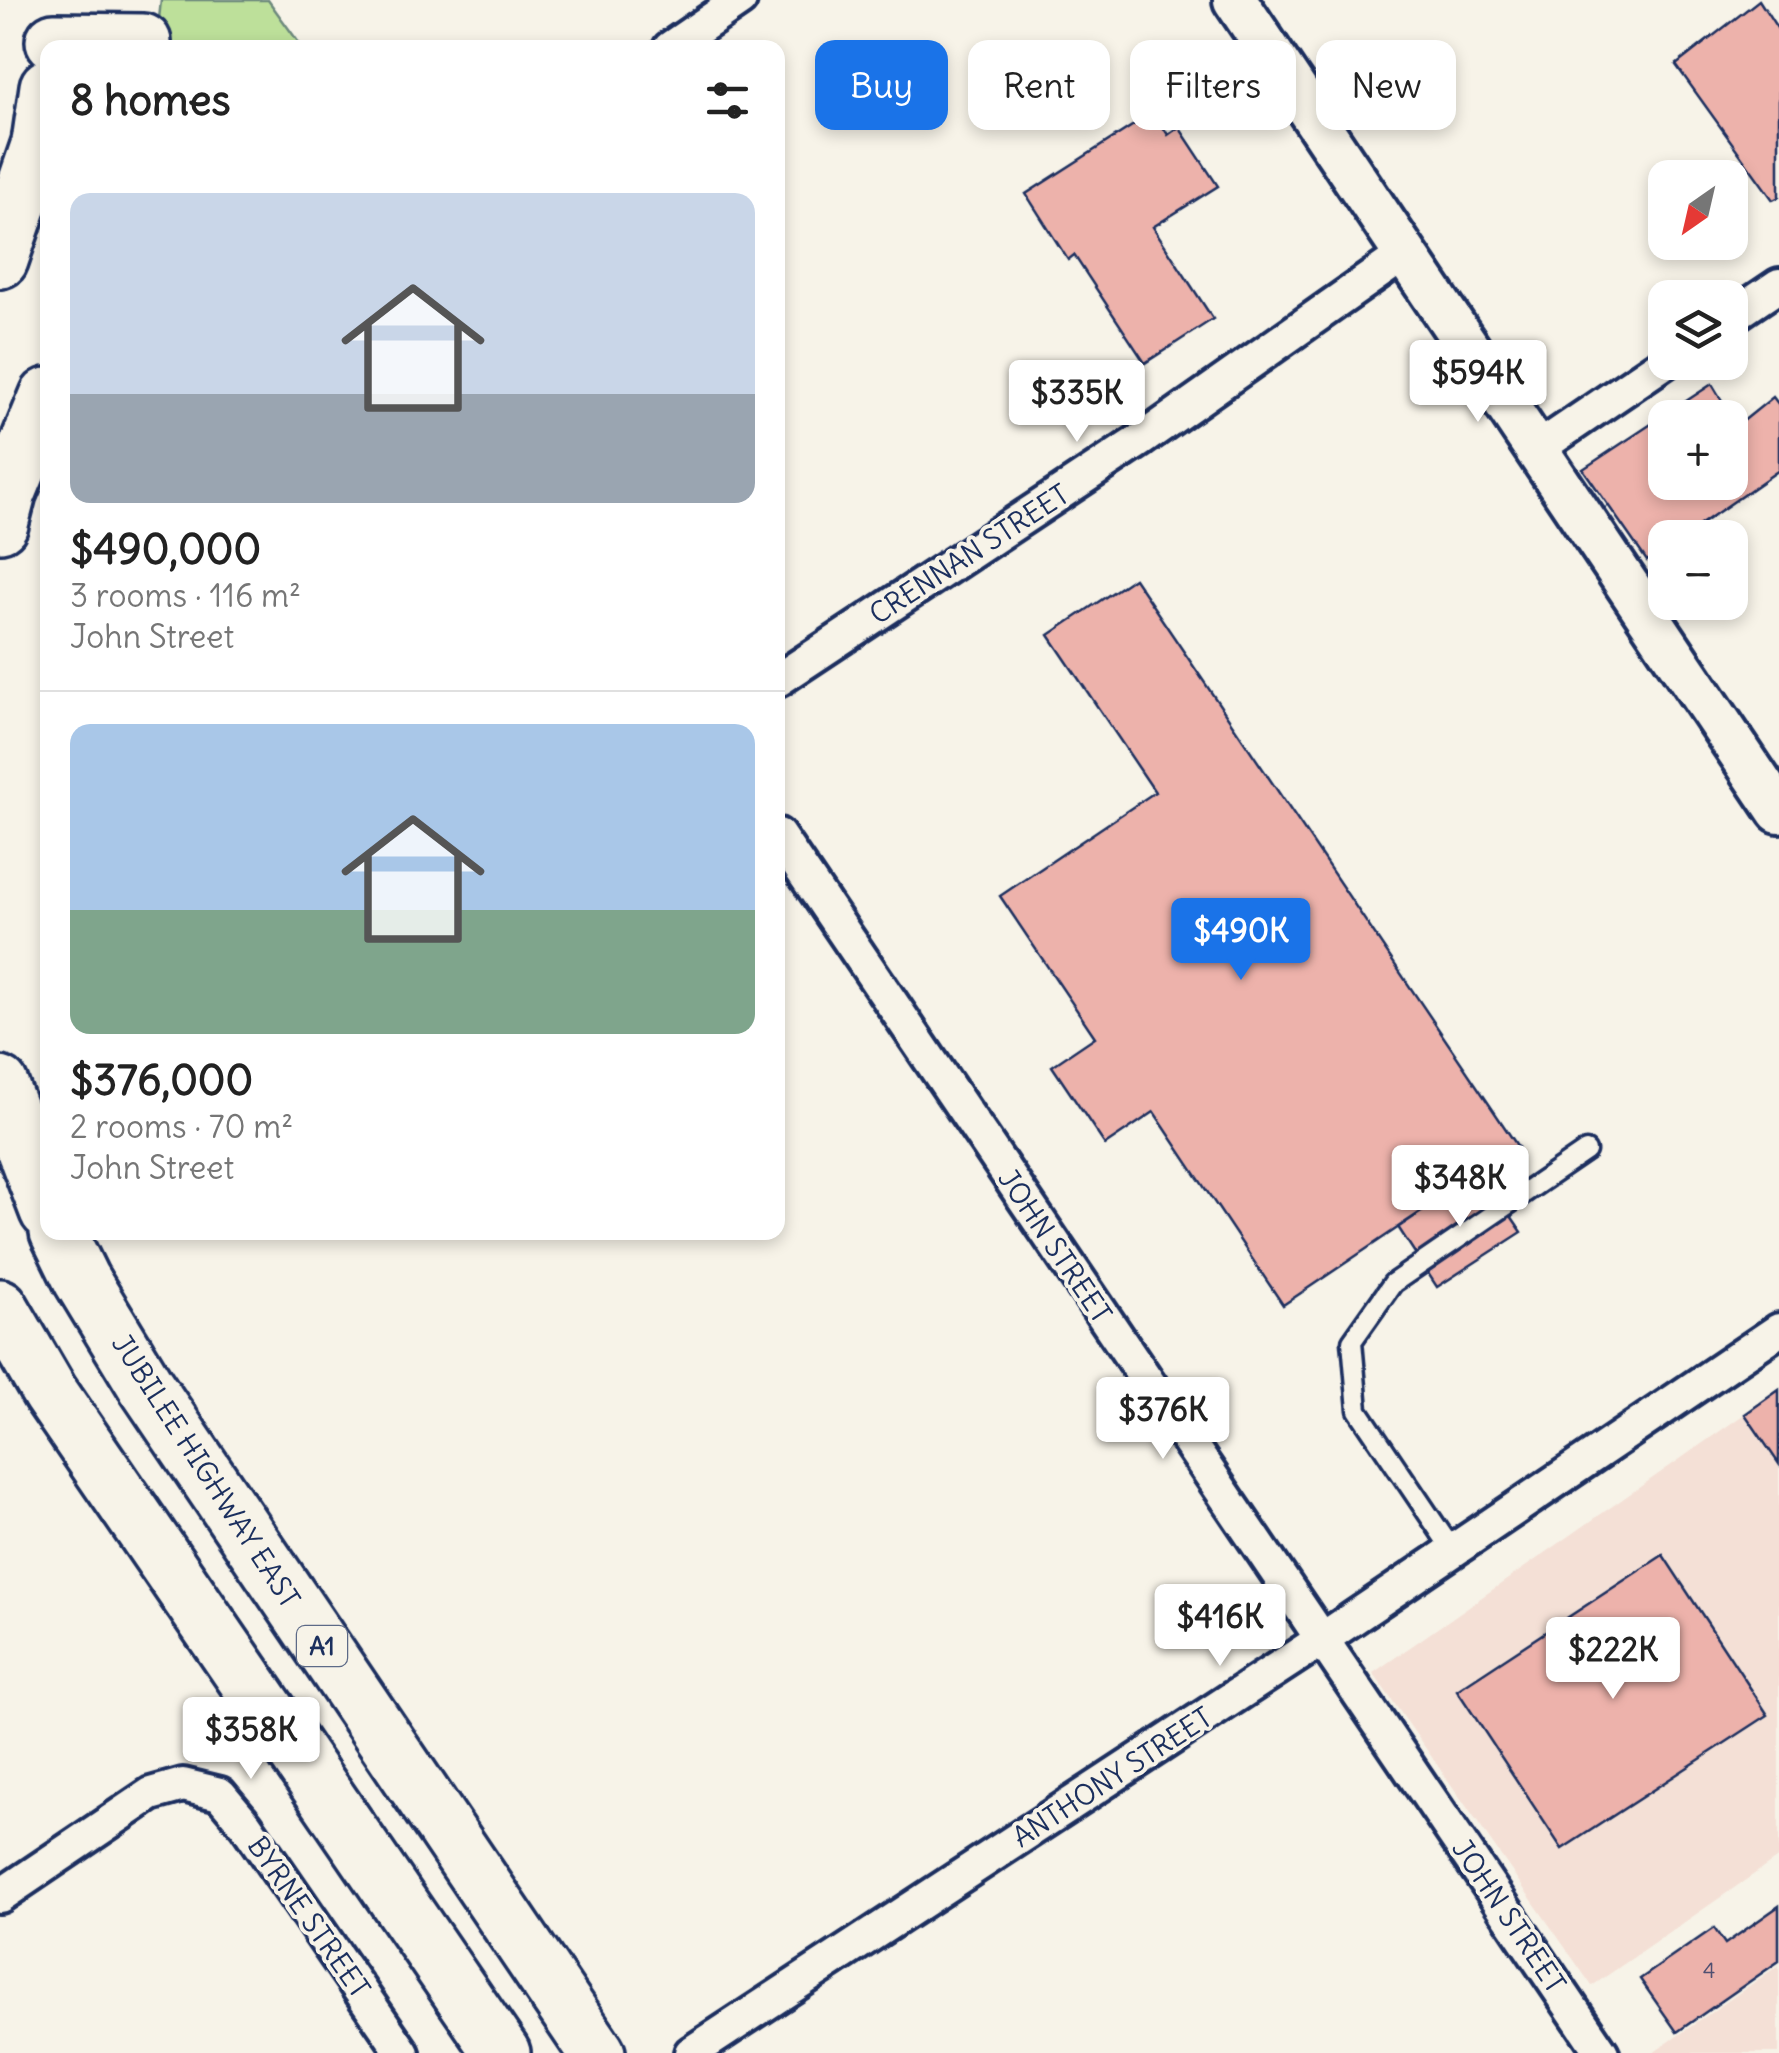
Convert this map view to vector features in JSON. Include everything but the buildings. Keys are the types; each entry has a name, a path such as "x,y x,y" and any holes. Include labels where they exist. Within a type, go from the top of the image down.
{"highway":[{"path":"79,40 144,30"},
{"path":"0,260 40,143"},
{"path":"0,524 40,416"},
{"path":"0,1085 40,1179"},
{"name":"JUBILEE HIGHWAY EAST","path":"62,1240 81,1280 146,1386 597,2053"},
{"path":"0,1307 50,1393 502,2053"},
{"path":"166,1563 234,1516"}],"street":[{"path":"682,40 740,0"},
{"path":"1235,0 1779,811"},
{"name":"CRENNAN STREET","path":"785,675 1142,440 1406,254"},
{"path":"1748,306 1779,285"},
{"path":"1537,449 1648,374"},
{"name":"JOHN STREET","path":"785,845 1602,2053"},
{"name":"ANTHONY STREET","path":"691,2053 1321,1640 1779,1330"},
{"name":"BYRNE STREET","path":"0,1896 151,1794 183,1786 220,1794 246,1825 403,2053"}],"lane":[{"path":"1453,1550 1358,1410 1352,1341 1393,1283 1586,1151"}],"shaded area":[{"path":"1779,1390 1779,1857 1592,1986 1373,1673"},
{"path":"1779,1965 1779,2053 1653,2053"}],"green space":[{"path":"161,0 268,0 297,40 157,40"}]}
